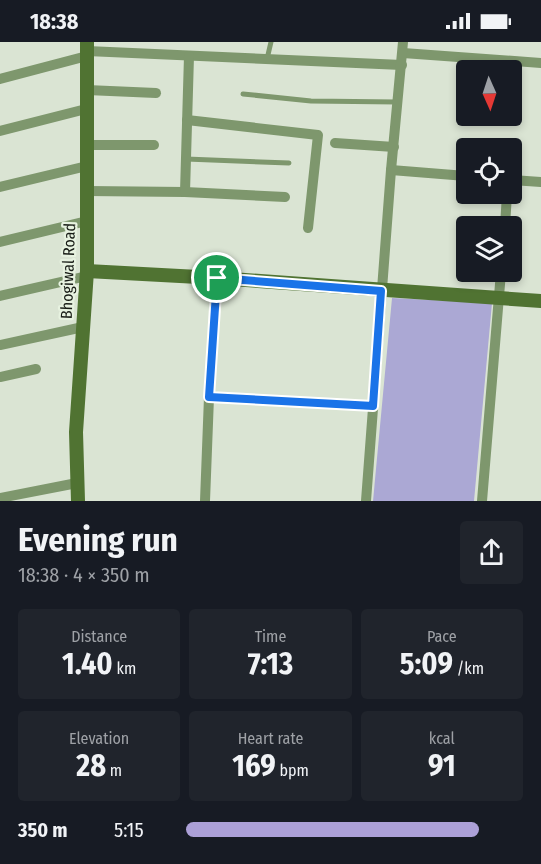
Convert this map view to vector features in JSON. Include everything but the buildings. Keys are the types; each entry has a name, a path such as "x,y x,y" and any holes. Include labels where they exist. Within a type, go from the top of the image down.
{"street":[{"path":"366,501 381,291 403,48 541,63"},
{"path":"0,79 87,50 402,65"},
{"name":"Bhogiwal Road","path":"78,501 76,432 87,273 87,50"},
{"path":"185,192 189,56"},
{"path":"87,90 156,93"},
{"path":"0,131 87,109"},
{"path":"187,120 318,135 308,228"},
{"path":"335,143 394,147"},
{"path":"86,145 154,146"},
{"path":"0,187 87,166"},
{"path":"391,170 456,175"},
{"path":"522,181 541,182"},
{"path":"87,191 185,192 285,197"},
{"path":"0,242 87,221"},
{"path":"0,296 87,273 217,278 541,301"},
{"path":"205,501 217,278"},
{"path":"482,501 501,282"},
{"path":"0,345 83,327"},
{"path":"0,376 36,369"},
{"path":"209,397 373,406"},
{"path":"0,498 77,483"}],"lane":[{"path":"267,59 271,42"},
{"path":"243,94 311,101 398,102"},
{"path":"186,159 289,163"}],"shaded area":[{"path":"392,298 492,303 474,501 373,501"}],"route":[{"path":"217,278 381,291 373,406 209,397 217,278"}]}
